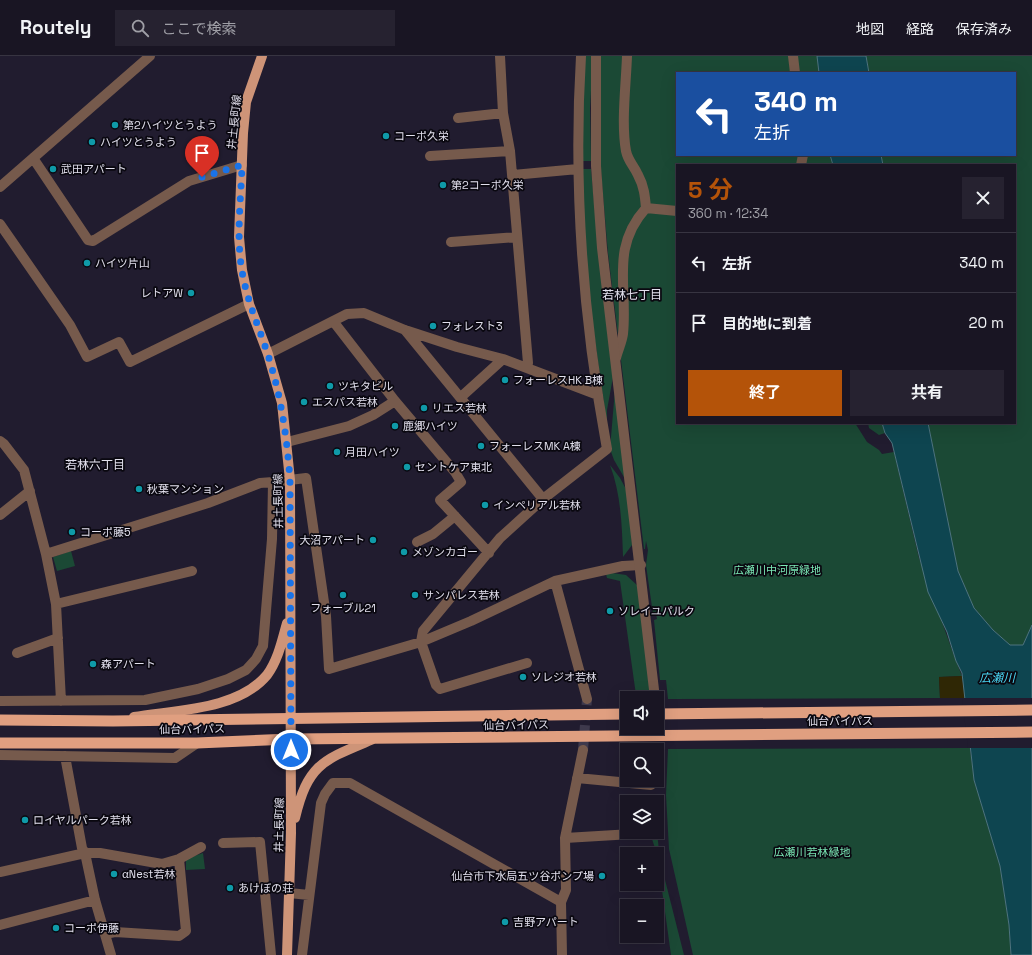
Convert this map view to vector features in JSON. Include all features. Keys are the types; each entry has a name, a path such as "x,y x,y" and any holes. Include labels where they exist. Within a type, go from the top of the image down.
{"highway":[{"name":"仙台バイパス","path":"664,714 1032,710"},
{"name":"仙台バイパス","path":"0,720 113,721 620,714"},
{"name":"仙台バイパス","path":"0,743 196,743 291,739 371,740 668,735 1032,732"}],"main road":[{"name":"井土長町線","path":"262,56 246,102 239,237 242,270 249,304 268,354 282,403 290,480 291,833 287,955"},
{"path":"113,721 225,702 245,694 267,674 279,654 291,612"},
{"path":"291,833 299,802 307,783 318,766 334,755 371,740"}],"street":[{"path":"500,56 503,113 513,175 528,364 526,367"},
{"path":"527,663 440,690 436,685 421,642 423,631 500,538 543,499 607,449 598,394 584,282 578,169 581,56"},
{"path":"596,56 596,166 602,248 641,565 654,691"},
{"path":"616,358 623,335 623,257 630,229 646,208 645,190 629,161 626,150 625,104 627,56"},
{"path":"793,56 795,72"},
{"path":"0,187 147,57"},
{"path":"458,118 503,113"},
{"path":"430,156 510,151"},
{"path":"33,158 88,240 93,242 189,181 242,165"},
{"path":"513,175 578,169"},
{"path":"646,208 676,211"},
{"path":"0,224 70,325 87,357 120,342 130,362 249,304"},
{"path":"451,242 517,237"},
{"path":"268,354 347,314 364,313 405,330 457,347 503,359 598,394"},
{"path":"333,321 395,401 455,472 461,482 440,500 489,553"},
{"path":"405,330 543,499"},
{"path":"461,397 503,359"},
{"path":"287,442 350,426 395,401"},
{"path":"1,442 24,470 46,554 56,604 61,701"},
{"path":"46,554 208,503 260,483 306,478 326,616 329,669 421,642 471,621 555,581 623,566 641,565"},
{"path":"0,701 146,700 204,687 228,679 246,670 256,659 263,646 272,539 273,482"},
{"path":"0,515 30,491"},
{"path":"417,542 433,534 455,516"},
{"path":"56,604 192,571"},
{"path":"555,581 587,699"},
{"path":"17,653 58,638"},
{"path":"0,755 175,758 196,743"},
{"path":"562,955 561,902 566,890 565,838 583,750"},
{"path":"64,756 94,900 106,934 111,955"},
{"path":"577,778 620,781"},
{"path":"302,955 321,803 325,794 334,783 350,782 561,902"},
{"path":"565,838 620,835"},
{"path":"223,843 260,842 271,955"},
{"path":"0,872 85,853 100,853 162,864 179,859 201,847"},
{"path":"106,934 115,932 179,936 186,931 179,859"},
{"path":"289,893 309,895"},
{"path":"0,925 94,900"}],"green space":[{"path":"583,56 593,56 590,108 591,161 582,161"},
{"name":"広瀬川中河原緑地","path":"601,56 817,56 819,72 676,72 676,156 830,156 833,164 676,164 676,424 856,424 867,442 879,450 882,454 894,452 919,558 962,676 939,677 940,698 668,699 666,680 660,680 654,620 657,619 656,614 653,614 646,565 648,550 646,541 644,549 608,253 600,160"},
{"path":"866,56 1032,56 1032,625 1023,645 1010,645 993,630 974,608 958,571 928,424 1016,424 1016,164 883,164 881,156 1016,156 1016,72 869,72"},
{"path":"581,169 591,169 600,266 613,377 607,410 607,425 588,291"},
{"path":"615,389 628,484 614,460 610,449"},
{"path":"868,424 882,424 885,433 879,435 869,428"},
{"path":"610,465 620,478 627,491 630,512 632,545 623,557 619,499"},
{"path":"71,551 75,566 57,571 53,557"},
{"path":"612,573 626,575 638,586 651,691 635,691 620,581 607,578 606,574"},
{"name":"広瀬川若林緑地","path":"970,748 974,780 1000,866 1009,925 1011,955 693,955 669,849 666,795 668,749"},
{"path":"652,839 658,839 659,847 655,847"},
{"path":"203,853 205,869 186,870 186,859"},
{"path":"664,876 684,955 671,955 662,891 664,891"}],"sand":[{"path":"962,676 965,698 940,698 939,677"}],"water":[{"path":"817,56 866,56 869,72 819,72"},
{"path":"830,156 881,156 883,164 833,164"},
{"name":"広瀬川","path":"882,424 928,424 958,571 974,608 993,630 1010,645 1023,645 1032,625 1032,955 1011,955 1009,925 1000,866 974,780 962,673 956,661 947,632 928,592 892,443 885,433"}],"pier":[{"path":"962,698 1032,698 1032,748 968,748"}],"tunnel":[{"path":"583,750 587,699"}],"place":[{"name":"第2ハイツとうよう","path":"115,125"},
{"name":"コーポ久栄","path":"386,136"},
{"name":"ハイツとうよう","path":"92,142"},
{"name":"武田アパート","path":"53,169"},
{"name":"第2コーポ久栄","path":"443,185"},
{"name":"ハイツ片山","path":"87,263"},
{"name":"レトアW","path":"191,293"},
{"name":"フォレスト3","path":"433,326"},
{"name":"フォーレスHK B棟","path":"505,380"},
{"name":"ツキタビル","path":"330,386"},
{"name":"エスパス若林","path":"304,402"},
{"name":"リエス若林","path":"424,408"},
{"name":"鹿郷ハイツ","path":"395,426"},
{"name":"フォーレスMK A棟","path":"481,446"},
{"name":"月田ハイツ","path":"337,452"},
{"name":"セントケア東北","path":"407,467"},
{"name":"秋葉マンション","path":"139,489"},
{"name":"インペリアル若林","path":"485,505"},
{"name":"コーポ藤5","path":"72,532"},
{"name":"大沼アパート","path":"373,540"},
{"name":"メゾンカゴー","path":"404,552"},
{"name":"フォーブル21","path":"343,595"},
{"name":"サンパレス若林","path":"415,595"},
{"name":"ソレイユパルク","path":"610,611"},
{"name":"森アパート","path":"93,664"},
{"name":"ソレジオ若林","path":"523,677"},
{"name":"ロイヤルパーク若林","path":"25,820"},
{"name":"αNest若林","path":"114,874"},
{"name":"仙台市下水局五ツ谷ポンプ場","path":"602,876"},
{"name":"あけぼの荘","path":"230,888"},
{"name":"吉野アパート","path":"505,922"},
{"name":"コーポ伊藤","path":"56,928"}],"district":[{"name":"若林七丁目","path":"632,295"},
{"name":"若林六丁目","path":"95,465"}],"route":[{"path":"202,177 242,165 239,237 242,270 249,304 268,354 282,403 290,480 291,750"}]}
